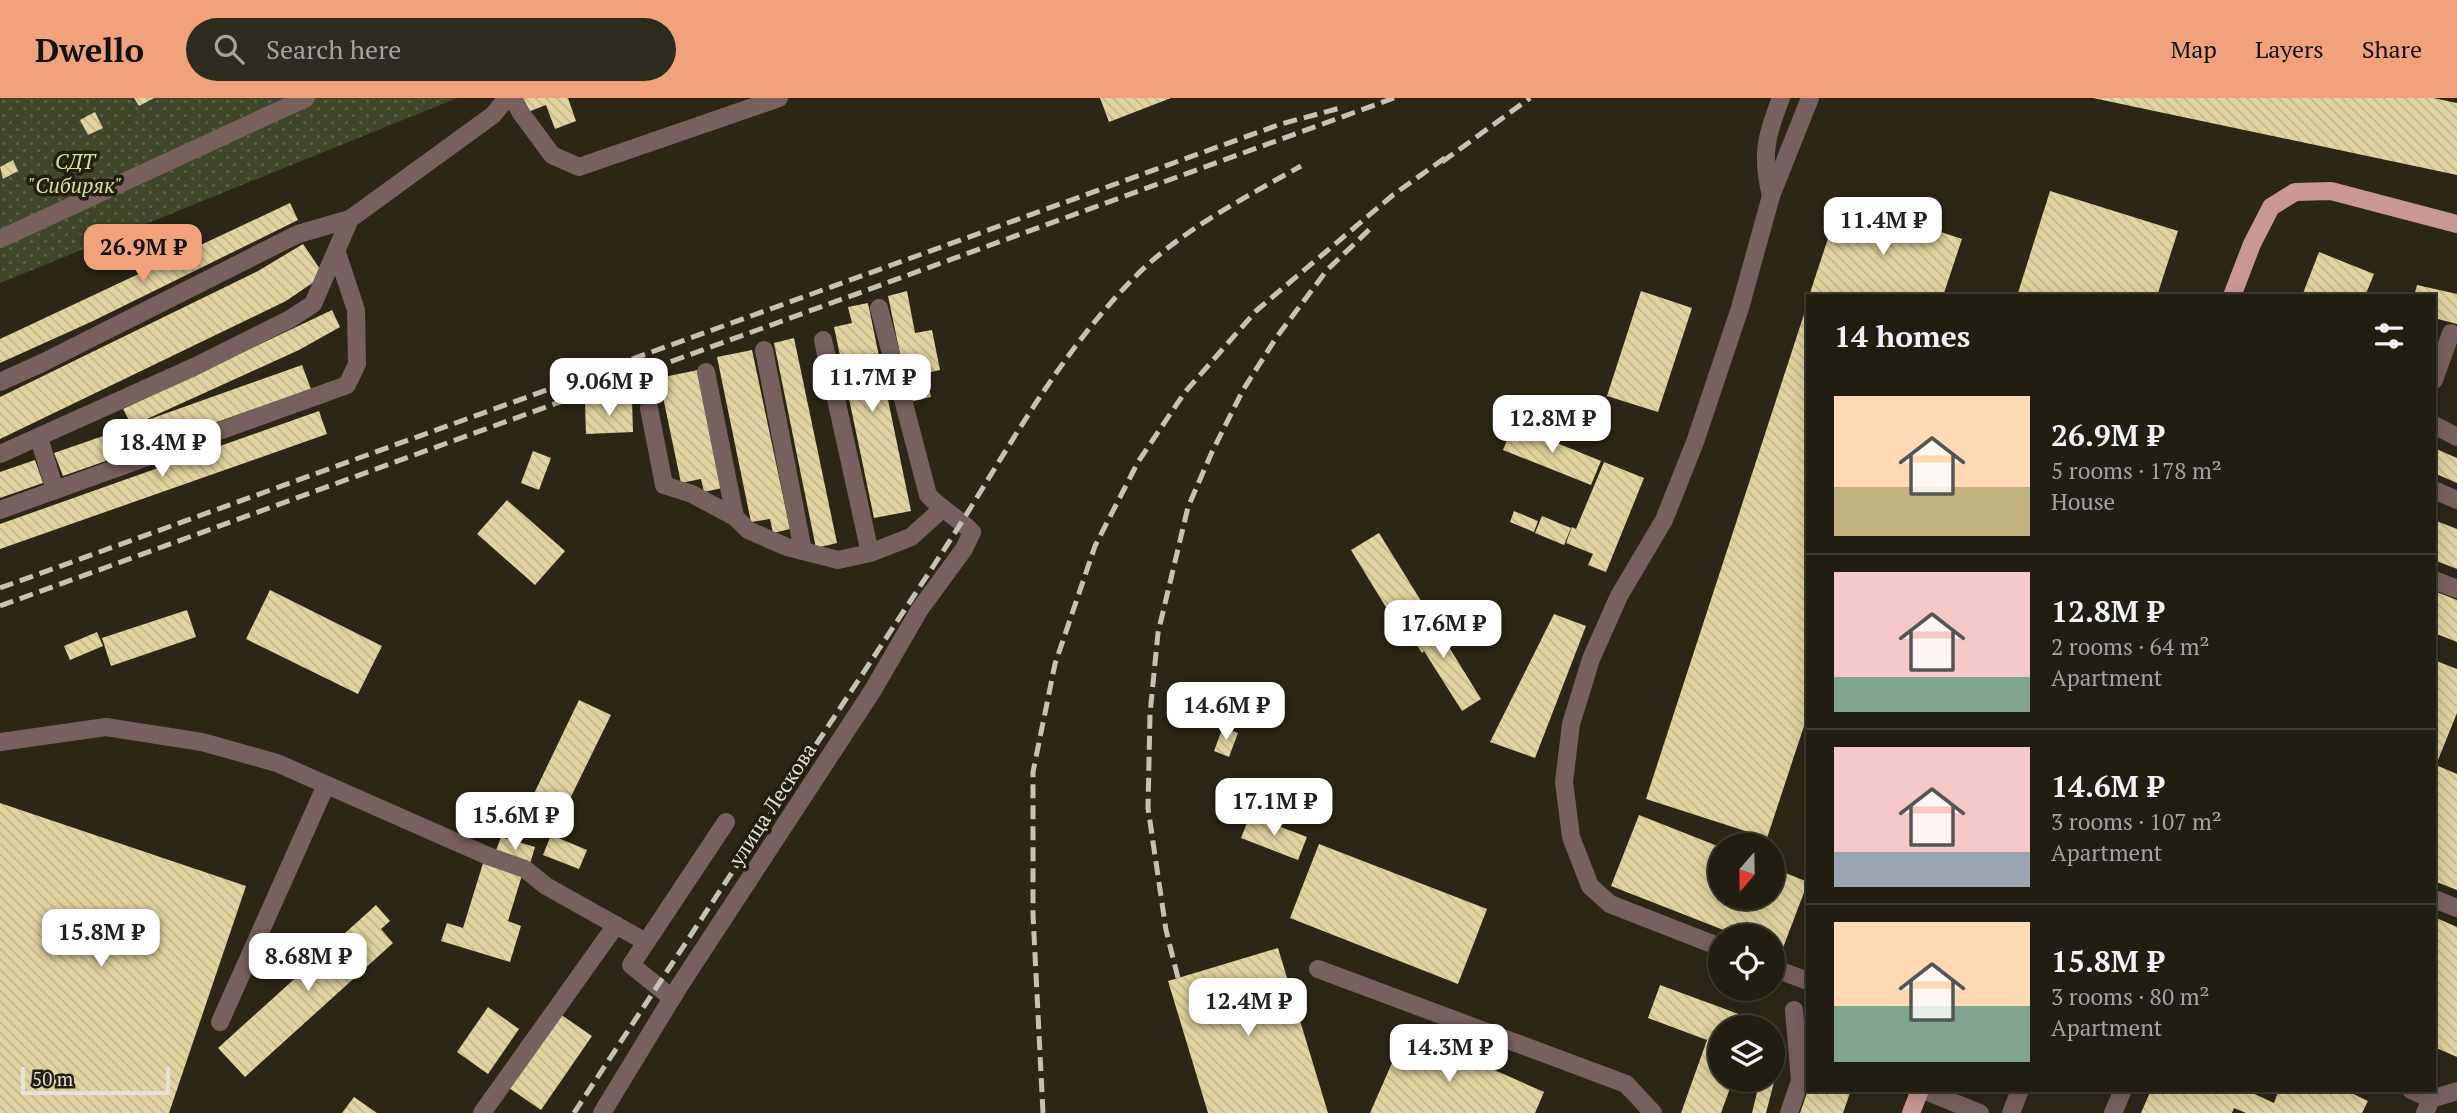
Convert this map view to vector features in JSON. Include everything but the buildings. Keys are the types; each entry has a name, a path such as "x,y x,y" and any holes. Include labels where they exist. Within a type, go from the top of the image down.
{"main road":[{"path":"2233,294 2252,244 2271,207 2295,192 2331,191 2457,224"},
{"path":"1911,1113 1921,1092"}],"street":[{"path":"0,239 306,98"},
{"path":"0,382 299,234 350,219 493,115 507,98"},
{"path":"513,98 552,155 579,167 779,98"},
{"path":"1771,196 1764,171 1765,148 1781,98"},
{"path":"1708,942 1610,904 1590,886 1571,837 1564,782 1571,724 1591,659 1619,596 1664,520 1695,442 1740,308 1771,196 1810,98"},
{"path":"0,453 194,367 290,319 313,304 350,219"},
{"path":"0,510 347,386 357,364 356,310 337,253"},
{"path":"649,408 664,485 692,494 735,517 748,530 838,561 870,553 911,537 942,509 928,495 879,308"},
{"path":"2436,373 2447,332"},
{"path":"823,340 870,553"},
{"path":"764,350 803,551"},
{"path":"706,373 735,517"},
{"path":"2436,426 2457,437"},
{"path":"39,438 55,490"},
{"path":"2436,491 2457,500"},
{"name":"улица Лескова","path":"601,1113 672,998 873,690 920,609 964,549 972,532 942,509"},
{"path":"2436,581 2457,589"},
{"path":"0,742 106,727 202,741 277,763 488,856 525,869 546,886 646,942"},
{"path":"220,1022 326,785"},
{"path":"672,998 631,965 726,822"},
{"path":"2436,900 2457,908"},
{"path":"482,1113 616,925"},
{"path":"1318,969 1626,1084 1653,1113"},
{"path":"1785,972 1806,980"},
{"path":"1789,1113 1800,1081 1794,1010"},
{"path":"2413,1092 2428,1106 2457,1091"},
{"path":"1927,1092 1980,1113"},
{"path":"2011,1113 2020,1092"},
{"path":"2113,1113 2122,1092"}],"green space":[{"name":"СДТ \"Сибиряк\"","path":"0,98 457,98 0,283"}],"railway":[{"path":"0,606 1394,98"},
{"path":"1442,162 1530,98"},
{"path":"0,588 1281,124 1344,107"},
{"path":"1043,1113 1033,915 1033,772 1055,664 1095,546 1138,462 1185,392 1257,310 1393,195 1449,155"},
{"path":"574,1113 958,529 1026,418 1075,347 1131,281 1169,247 1212,218 1301,166"},
{"path":"1178,978 1166,930 1148,808 1150,714 1158,633 1188,507 1243,390 1276,338 1327,270 1373,226"}]}
